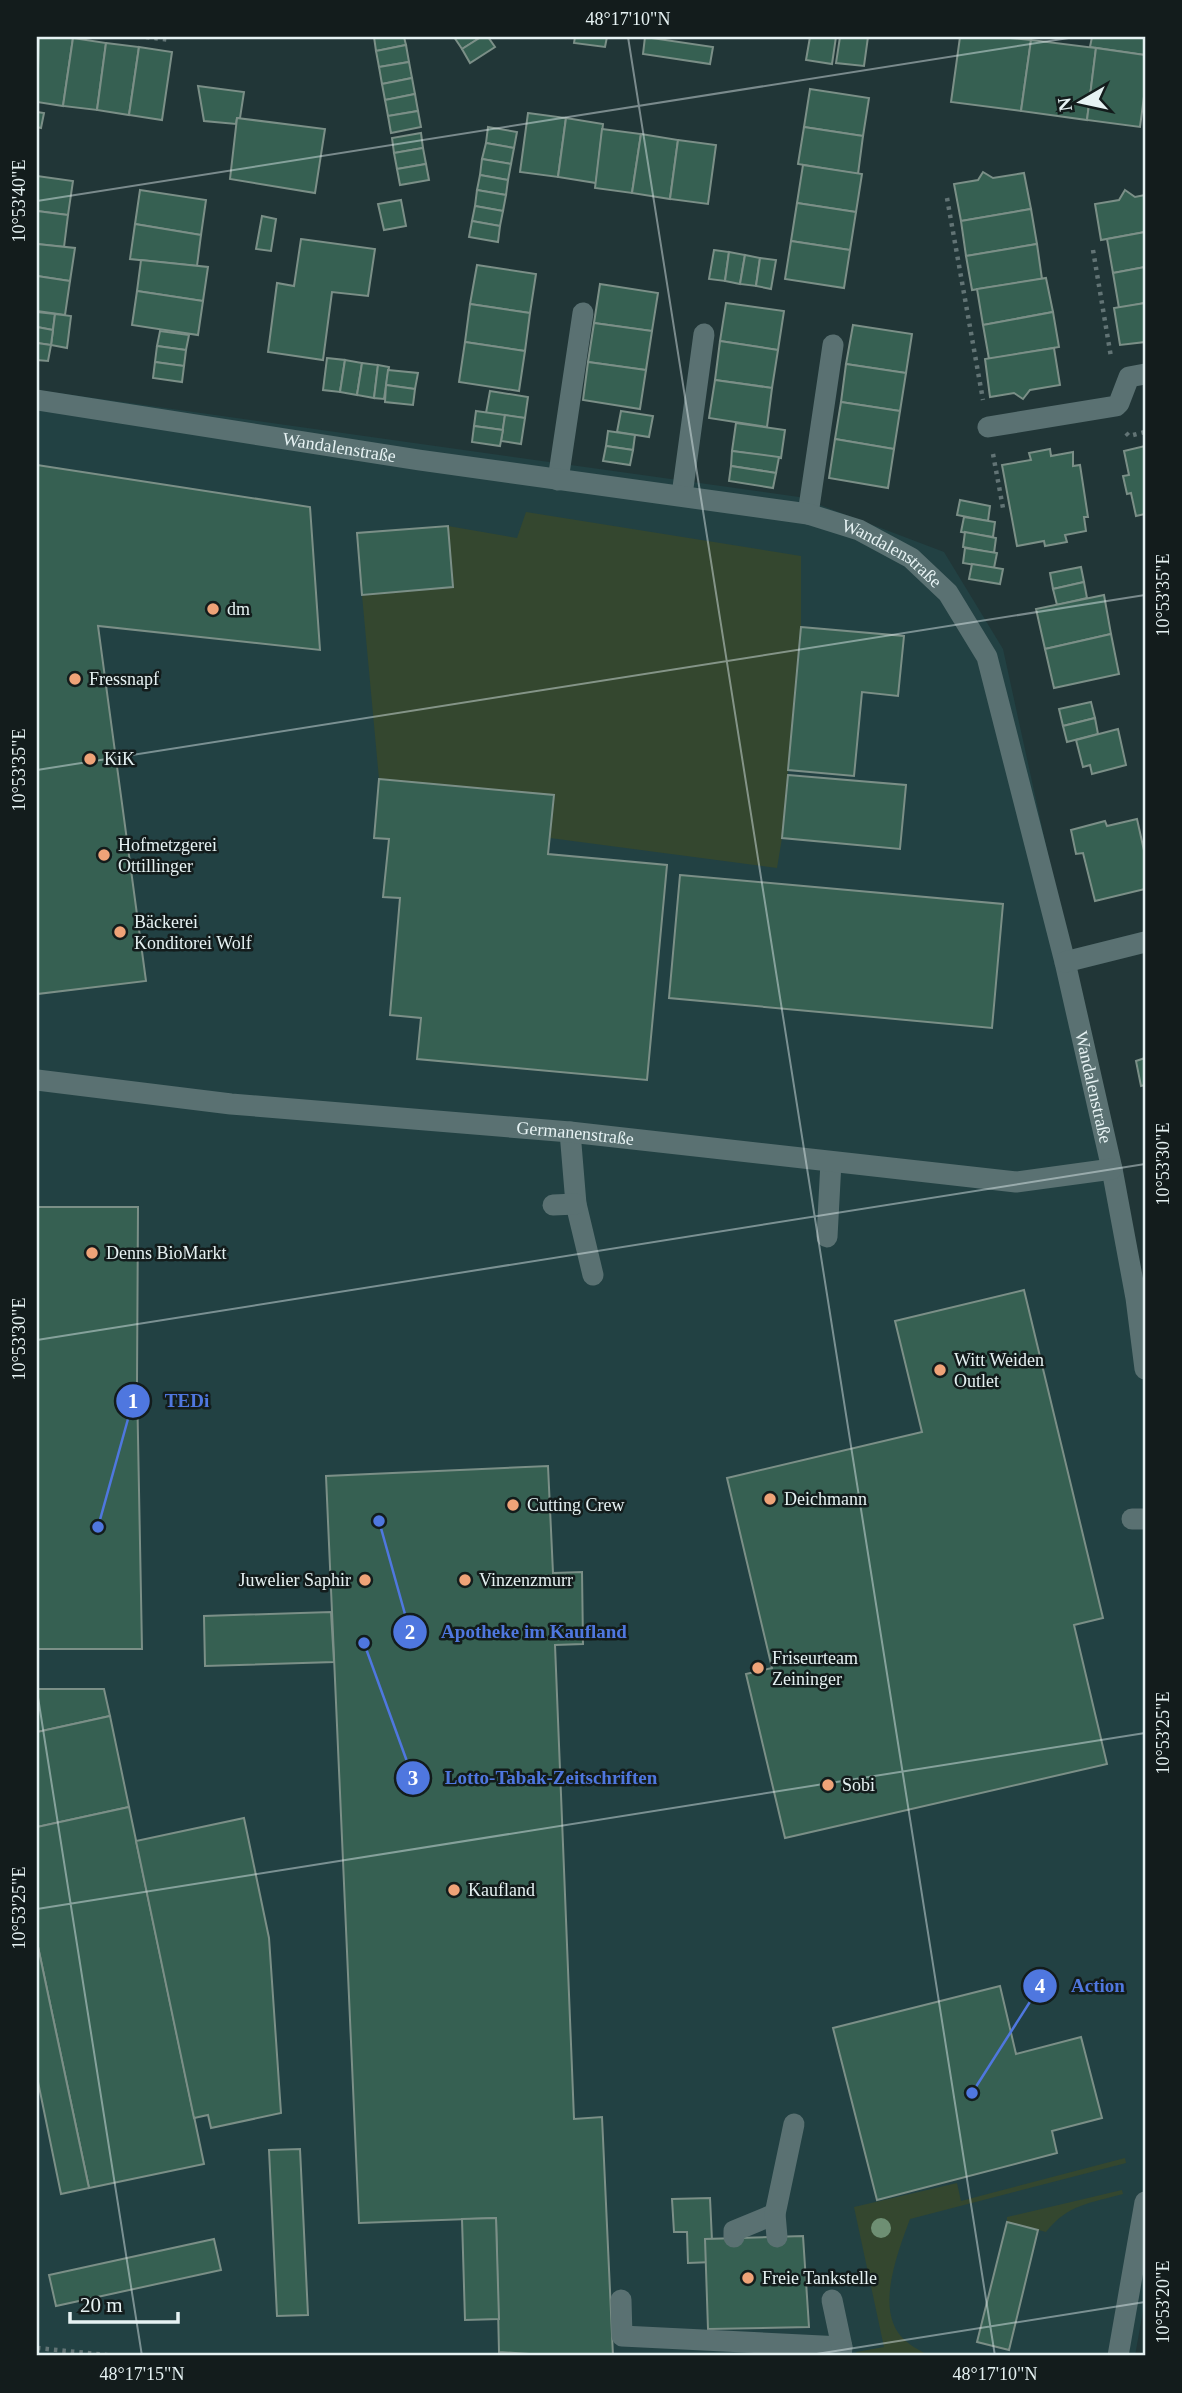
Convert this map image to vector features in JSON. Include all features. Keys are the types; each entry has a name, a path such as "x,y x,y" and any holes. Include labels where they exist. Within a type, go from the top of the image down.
{"street":[{"path":"558,480 583,313"},
{"path":"682,495 704,334"},
{"path":"808,514 833,345"},
{"path":"988,427 1105,409 1119,403 1129,377 1145,374"},
{"name":"Wandalenstraße","path":"37,400 419,460 808,514 859,530 911,558 948,593 987,657 1065,962 1112,1170 1136,1298 1145,1368"},
{"path":"1065,962 1145,942"},
{"name":"Germanenstraße","path":"37,1080 231,1104 570,1132 1016,1182 1112,1170"},
{"path":"570,1132 576,1205 593,1275"},
{"path":"827,1237 831,1161"},
{"path":"553,1205 576,1205"},
{"path":"776,2237 775,2214 794,2124"},
{"path":"1118,2356 1145,2202"},
{"path":"734,2237 734,2231 775,2214"},
{"path":"621,2300 622,2336 781,2336 841,2352 832,2300"}],"path":[{"path":"146,37 170,40"},
{"path":"947,198 1003,508"},
{"path":"1093,250 1119,403"},
{"path":"37,2348 117,2356"}],"shaded area":[{"path":"37,390 799,497 944,552 1003,649 1128,1220 1145,1387 1145,2299 1135,2356 37,2356"}],"green space":[{"path":"526,512 801,556 801,627 777,868 550,838 554,796 379,779 362,595 453,587 448,526 517,538"},
{"path":"1125,2158 1126,2163 910,2219 891,2283 891,2316 897,2330 907,2342 930,2356 857,2356 856,2352 884,2347 854,2207 957,2183 961,2201"},
{"path":"1122,2190 1123,2194 1072,2210 1046,2232 1007,2222 1007,2217"}],"building":[{"path":"39,37 73,38 63,106 37,102"},
{"path":"374,37 404,37 406,45 376,51"},
{"path":"454,37 481,37 462,49"},
{"path":"481,37 488,37 495,47 470,63 462,49"},
{"path":"575,37 607,37 605,47 574,43"},
{"path":"645,37 713,47 710,64 643,54"},
{"path":"810,37 836,37 832,64 806,60"},
{"path":"840,37 868,37 864,66 836,63"},
{"path":"960,37 1031,40 1021,111 951,102"},
{"path":"1092,37 1145,37 1145,55 1090,47"},
{"path":"73,38 106,43 97,110 63,106"},
{"path":"1031,40 1096,48 1087,120 1021,111"},
{"path":"106,43 139,47 129,115 97,110"},
{"path":"406,45 409,62 379,67 376,51"},
{"path":"139,47 172,52 162,120 129,115"},
{"path":"1096,48 1145,55 1145,89 1140,127 1087,120"},
{"path":"409,62 412,78 382,84 379,67"},
{"path":"412,78 415,94 385,100 382,84"},
{"path":"198,86 244,92 240,118 237,118 236,124 204,121"},
{"path":"810,89 869,98 863,136 804,127"},
{"path":"415,94 418,111 388,116 385,100"},
{"path":"418,111 421,127 391,133 388,116"},
{"path":"37,112 44,113 41,128 37,127"},
{"path":"528,113 566,118 558,177 520,172"},
{"path":"237,118 325,129 315,193 230,179"},
{"path":"566,118 603,124 596,183 558,177"},
{"path":"488,127 517,132 514,148 486,143"},
{"path":"804,127 863,136 858,174 798,164"},
{"path":"602,129 641,134 632,193 595,188"},
{"path":"421,133 423,148 394,153 392,138"},
{"path":"641,134 678,140 670,199 632,193"},
{"path":"678,140 716,145 708,204 670,199"},
{"path":"486,143 514,148 511,164 482,159"},
{"path":"423,148 426,164 397,169 394,153"},
{"path":"482,159 511,164 508,180 480,175"},
{"path":"426,164 429,180 400,185 397,169"},
{"path":"803,165 862,174 856,212 797,203"},
{"path":"983,172 993,178 1024,173 1031,209 961,221 954,184 978,180"},
{"path":"480,175 508,180 506,195 477,190"},
{"path":"37,176 73,181 68,215 37,211"},
{"path":"140,190 206,200 201,235 135,224"},
{"path":"477,190 506,195 503,211 475,206"},
{"path":"1125,190 1135,197 1145,195 1145,232 1101,240 1095,204 1119,200"},
{"path":"401,200 406,226 384,230 378,204"},
{"path":"797,203 856,212 850,250 791,241"},
{"path":"475,206 503,211 500,226 472,221"},
{"path":"1031,209 1037,244 966,256 961,221"},
{"path":"37,211 68,215 64,247 37,244"},
{"path":"262,216 276,219 271,251 256,249"},
{"path":"472,221 500,226 498,242 469,237"},
{"path":"135,224 201,235 197,266 130,259"},
{"path":"1145,232 1145,267 1113,273 1107,239"},
{"path":"301,239 375,249 368,296 332,292 323,360 268,352 277,283 294,286"},
{"path":"791,241 850,250 844,288 785,279"},
{"path":"37,244 75,248 70,281 37,276"},
{"path":"1037,244 1042,279 972,290 966,256"},
{"path":"714,250 729,252 725,281 709,279"},
{"path":"729,252 745,255 740,284 725,281"},
{"path":"745,255 760,258 756,286 740,284"},
{"path":"760,258 776,260 771,289 756,286"},
{"path":"141,260 208,267 203,301 137,291"},
{"path":"477,265 536,274 530,313 470,304"},
{"path":"1145,267 1145,303 1119,308 1113,273"},
{"path":"37,276 70,281 65,315 37,311"},
{"path":"1046,278 1053,312 983,325 977,289"},
{"path":"600,284 658,293 652,331 594,323"},
{"path":"137,291 203,301 198,335 132,325"},
{"path":"726,303 784,311 778,350 720,341"},
{"path":"1145,303 1145,342 1120,345 1114,308"},
{"path":"470,304 530,313 525,351 465,342"},
{"path":"37,312 55,314 53,330 37,327"},
{"path":"1053,312 1059,347 989,359 983,325"},
{"path":"55,314 71,316 67,348 51,345"},
{"path":"594,323 652,331 646,370 588,362"},
{"path":"853,325 912,334 906,373 846,364"},
{"path":"37,327 53,330 51,345 37,343"},
{"path":"160,331 189,335 186,350 157,346"},
{"path":"720,341 778,350 772,388 715,380"},
{"path":"465,342 525,351 519,391 459,382"},
{"path":"37,343 51,345 48,361 37,360"},
{"path":"157,346 186,350 184,366 155,362"},
{"path":"1054,348 1060,385 1030,390 1023,399 1014,393 990,397 985,359"},
{"path":"327,358 345,360 340,392 323,390"},
{"path":"345,360 362,363 357,395 340,392"},
{"path":"155,362 184,366 182,382 153,378"},
{"path":"588,362 646,370 640,409 583,400"},
{"path":"362,363 378,365 374,398 357,395"},
{"path":"846,364 906,373 900,411 841,402"},
{"path":"378,365 389,367 384,399 374,398"},
{"path":"388,370 418,373 415,389 386,385"},
{"path":"715,380 772,388 767,427 709,418"},
{"path":"386,385 415,389 413,405 385,402"},
{"path":"490,391 528,397 525,418 486,413"},
{"path":"841,402 900,411 894,449 835,439"},
{"path":"476,411 505,415 503,430 474,426"},
{"path":"621,411 653,416 649,437 617,432"},
{"path":"505,415 525,418 521,444 501,441"},
{"path":"736,423 785,430 781,458 732,451"},
{"path":"474,426 503,430 500,446 472,442"},
{"path":"608,431 635,435 633,450 606,446"},
{"path":"835,439 894,449 888,488 829,478"},
{"path":"606,446 633,450 630,465 603,461"},
{"path":"1145,446 1145,514 1136,516 1131,493 1127,494 1123,476 1129,475 1124,451"},
{"path":"1050,449 1051,456 1073,452 1073,466 1080,465 1088,517 1084,517 1086,531 1065,535 1067,542 1045,546 1044,541 1017,546 1002,465 1031,460 1029,453"},
{"path":"732,451 779,457 776,473 731,466"},
{"path":"37,465 310,507 320,650 98,626 146,981 37,994"},
{"path":"731,466 776,473 773,488 729,481"},
{"path":"960,500 990,506 988,521 957,515"},
{"path":"964,517 995,522 993,537 961,532"},
{"path":"448,526 453,587 362,595 357,533"},
{"path":"965,532 996,538 994,553 963,547"},
{"path":"965,548 997,553 994,568 963,563"},
{"path":"972,564 1003,569 1000,584 969,579"},
{"path":"1081,567 1084,582 1053,589 1050,573"},
{"path":"1084,582 1087,598 1057,605 1053,589"},
{"path":"1104,595 1111,634 1045,649 1036,609"},
{"path":"801,627 904,636 898,696 862,692 854,776 788,770"},
{"path":"1111,634 1119,674 1054,688 1045,649"},
{"path":"1091,702 1095,718 1063,726 1059,709"},
{"path":"1095,718 1098,734 1067,742 1063,726"},
{"path":"1118,729 1126,765 1092,774 1090,765 1083,767 1076,740"},
{"path":"788,775 906,785 900,849 782,838"},
{"path":"379,779 554,795 548,854 667,865 647,1080 417,1059 421,1018 390,1015 400,898 383,897 389,839 374,838"},
{"path":"1137,819 1145,855 1145,889 1095,901 1083,853 1076,854 1071,830 1105,821 1107,826"},
{"path":"680,875 1003,904 992,1028 669,998"},
{"path":"1145,1058 1145,1085 1141,1086 1136,1061"},
{"path":"37,1207 138,1207 137,1384 142,1649 37,1649"},
{"path":"1024,1290 1103,1618 1074,1625 1107,1764 785,1838 746,1674 772,1668 727,1478 922,1432 895,1321"},
{"name":"Kaufland","path":"548,1466 553,1573 582,1572 583,1644 555,1645 574,2119 602,2117 613,2356 499,2352 496,2218 359,2223 326,1476"},
{"path":"331,1612 334,1662 205,1666 204,1616"},
{"path":"37,1689 104,1689 110,1716 37,1732"},
{"path":"110,1716 129,1807 37,1827 37,1732"},
{"path":"129,1807 204,2164 89,2188 37,1942 37,1827"},
{"path":"244,1818 269,1938 281,2113 211,2128 208,2115 194,2118 136,1841"},
{"path":"37,1942 89,2188 61,2194 37,2077"},
{"path":"1000,1986 1016,2054 1081,2037 1102,2118 1052,2131 1057,2153 877,2200 833,2028"},
{"path":"300,2149 308,2315 277,2316 269,2150"},
{"path":"710,2198 713,2262 688,2263 687,2232 674,2232 672,2199"},
{"path":"496,2218 499,2319 465,2320 462,2219"},
{"path":"1007,2222 1038,2230 1009,2350 977,2342"},
{"path":"803,2236 809,2327 708,2329 705,2239"},
{"path":"214,2239 221,2270 56,2306 49,2275"}],"place":[{"name":"dm","path":"213,609"},
{"name":"Fressnapf","path":"75,679"},
{"name":"KiK","path":"90,759"},
{"name":"Hofmetzgerei Ottillinger","path":"104,855"},
{"name":"Bäckerei Konditorei Wolf","path":"120,932"},
{"name":"Denns BioMarkt","path":"92,1253"},
{"name":"Witt Weiden Outlet","path":"940,1370"},
{"name":"Deichmann","path":"770,1499"},
{"name":"Cutting Crew","path":"513,1505"},
{"name":"Apotheke im Kaufland","path":"379,1521"},
{"name":"TEDi","path":"98,1527"},
{"name":"Juwelier Saphir","path":"365,1580"},
{"name":"Vinzenzmurr","path":"465,1580"},
{"name":"Lotto-Tabak-Zeitschriften","path":"364,1643"},
{"name":"Friseurteam Zeininger","path":"758,1668"},
{"name":"Sobi","path":"828,1785"},
{"name":"Kaufland","path":"454,1890"},
{"name":"Action","path":"972,2093"},
{"name":"Freie Tankstelle","path":"748,2278"}]}
